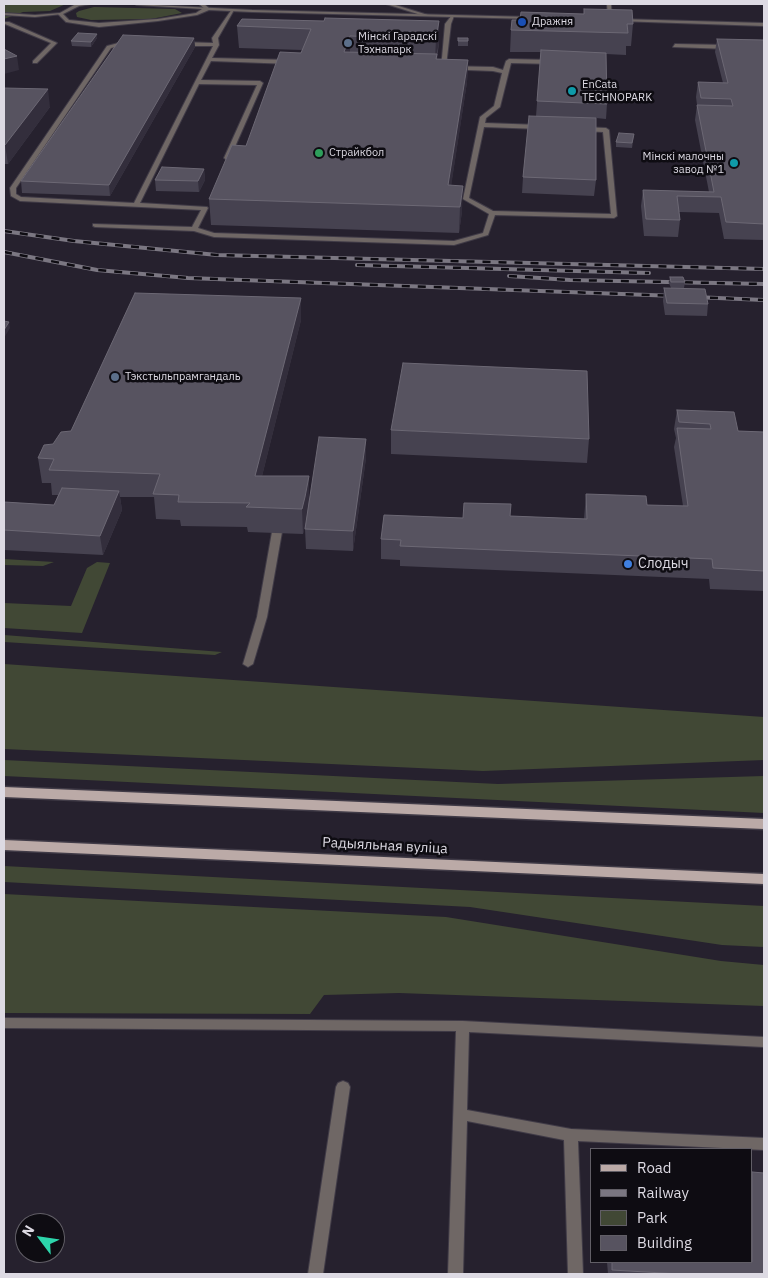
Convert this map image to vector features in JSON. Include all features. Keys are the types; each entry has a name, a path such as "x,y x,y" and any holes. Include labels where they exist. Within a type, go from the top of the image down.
{"main road":[{"path":"4,792 764,824"},
{"name":"Радыяльная вуліца","path":"4,845 764,879"}],"street":[{"path":"4,14 35,16 60,14 78,5 89,4"},
{"path":"137,4 232,10 543,18"},
{"path":"201,4 208,9"},
{"path":"388,4 426,15"},
{"path":"609,4 610,20"},
{"path":"60,14 68,22 99,25 158,20 198,14 208,9"},
{"path":"136,205 216,45 215,39 232,10"},
{"path":"443,68 448,24 452,16"},
{"path":"603,20 764,24"},
{"path":"7,23 54,43 35,62"},
{"path":"138,43 117,44 109,47 13,188 13,195 20,199 205,208"},
{"path":"177,44 216,45"},
{"path":"675,46 735,48"},
{"path":"209,59 297,63"},
{"path":"564,63 509,61 496,107 483,117 466,199 492,213 614,216 606,130 577,129"},
{"path":"434,67 493,69 505,72"},
{"path":"198,82 260,83 225,163"},
{"path":"481,125 548,128"},
{"path":"194,230 209,199"},
{"path":"95,225 194,230 214,235 454,243 486,234 492,213"},
{"path":"248,664 262,617 277,532"},
{"path":"4,1023 463,1026 764,1042"},
{"path":"455,1274 463,1026"},
{"path":"315,1274 343,1088"},
{"path":"459,1114 571,1135 764,1144"},
{"path":"571,1135 576,1274"}],"green space":[{"path":"4,4 66,4 50,11 23,12 4,19"},
{"path":"94,7 175,9 182,13 151,19 91,20 77,17 76,13 79,11"},
{"path":"4,559 54,562 43,566 4,565"},
{"path":"97,562 110,563 82,633 4,628 4,603 71,606 87,568"},
{"path":"4,635 222,652 215,655 4,642"},
{"path":"4,664 764,717 764,760 483,771 4,749"},
{"path":"4,760 498,784 764,776 764,813 4,776"},
{"path":"4,866 764,906 764,947 722,945 470,907 4,882"},
{"path":"4,894 446,917 721,961 764,965 764,1006 399,993 324,995 310,1014 4,1013"}],"building":[{"path":"584,9 632,10 633,24 627,24 628,33 511,30 512,20 520,20 521,12 584,14"},
{"path":"325,18 439,21 436,39 350,36 344,52 437,54 436,59 468,60 448,185 463,186 460,207 209,199 232,145 246,146 280,52 301,53 311,29 237,26 242,19 324,21"},
{"path":"78,33 97,34 91,42 71,41"},
{"path":"123,35 194,38 109,185 21,181"},
{"path":"458,38 468,38 468,41 458,41"},
{"name":"Мінскі малочны завод №1","path":"717,39 764,40 764,224 726,222 721,197 677,196 680,220 646,219 643,190 714,192 697,105 733,106 731,99 701,98 698,82 728,83"},
{"path":"4,49 17,56 4,59"},
{"name":"EnCata TECHNOPARK","path":"541,50 606,53 607,104 537,101"},
{"path":"4,88 48,89 5,145 4,145"},
{"path":"529,116 596,118 596,180 523,177"},
{"path":"619,133 634,134 632,143 616,142"},
{"path":"162,167 204,169 198,181 155,180"},
{"path":"670,277 683,277 685,282 671,282"},
{"path":"664,288 705,289 708,304 667,303"},
{"path":"135,293 301,298 255,476 309,476 302,509 246,507 250,503 178,502 179,495 153,494 160,474 49,470 54,459 38,458 44,445 53,444 61,432 71,431"},
{"path":"4,321 9,322 4,330"},
{"path":"403,363 587,371 589,439 391,430"},
{"path":"677,410 734,412 738,431 764,432 764,571 713,568 712,559 400,546 401,540 381,539 384,515 463,518 464,503 511,504 510,516 587,519 586,494 646,496 647,505 688,506 677,428 711,429 710,424 679,422"},
{"path":"319,437 366,439 353,531 305,529"},
{"path":"62,488 119,491 100,536 4,530 4,502 54,505"},
{"path":"753,1172 764,1173 764,1274 680,1274 612,1270 612,1263 753,1263"}],"railway":[{"path":"4,231 74,241 217,255 764,269"},
{"path":"4,252 97,270 188,278 676,296"},
{"path":"357,265 649,273"},
{"path":"509,276 570,280 764,284"},
{"path":"694,297 764,300"}],"place":[{"name":"Дражня","path":"522,22"},
{"name":"Мінскі Гарадскі Тэхнапарк","path":"348,43"},
{"name":"EnCata TECHNOPARK","path":"572,91"},
{"name":"Страйкбол","path":"319,153"},
{"name":"Мінскі малочны завод №1","path":"734,163"},
{"name":"Тэкстыльпрамгандаль","path":"115,377"},
{"name":"Слодыч","path":"628,564"}]}
